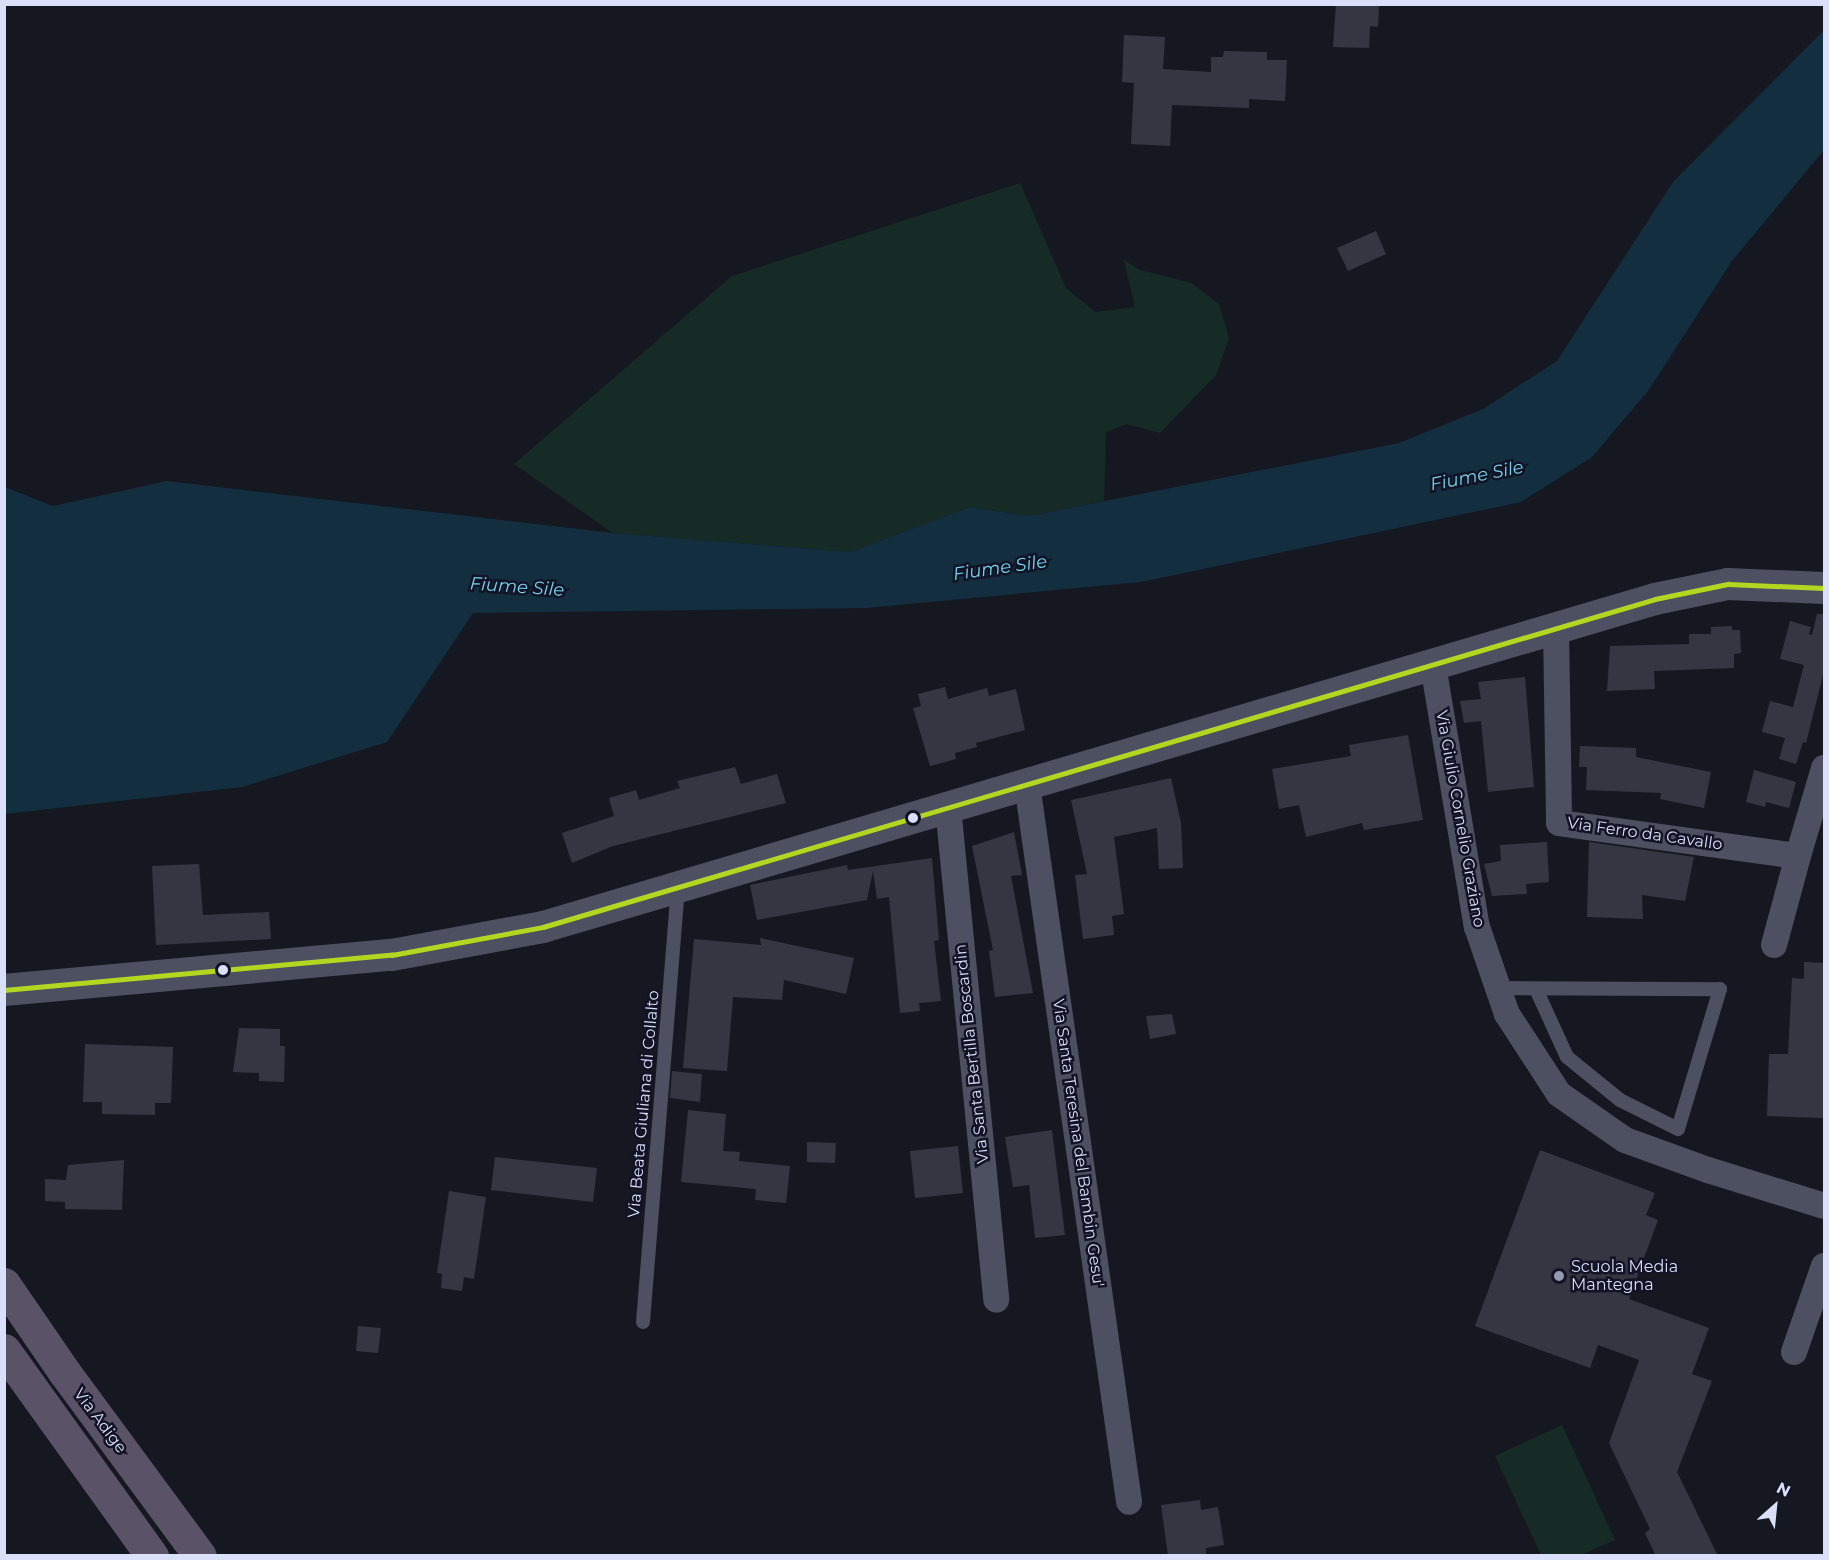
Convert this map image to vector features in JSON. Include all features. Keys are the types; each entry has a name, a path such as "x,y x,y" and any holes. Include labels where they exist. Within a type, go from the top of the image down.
{"highway":[{"name":"Via Adige","path":"4,1284 65,1373 200,1556"},
{"path":"4,1350 152,1556"}],"street":[{"path":"4,990 392,955 543,927 1655,599 1728,584 1824,588"},
{"name":"Via Ferro da Cavallo","path":"1556,627 1559,823 1798,856"},
{"name":"Via Giulio Cornelio Graziano","path":"1433,665 1477,927 1507,1014 1559,1094 1625,1140 1708,1170 1824,1206"},
{"path":"1774,945 1824,768"},
{"name":"Via Santa Teresina del Bambin Gesu'","path":"1027,784 1130,1502"},
{"name":"Via Santa Bertilla Boscardin","path":"948,807 996,1300"},
{"path":"1794,1352 1824,1266"}],"lane":[{"name":"Via Beata Giuliana di Collalto","path":"643,1322 678,888"},
{"path":"1498,988 1720,989 1678,1129 1620,1100 1567,1057 1536,989"}],"green space":[{"path":"1020,183 1066,288 1095,312 1135,307 1124,260 1140,270 1191,283 1219,304 1229,338 1216,375 1160,433 1127,424 1106,432 1104,501 1029,516 970,507 850,552 613,533 514,464 732,276"},
{"path":"1562,1425 1615,1540 1581,1555 1541,1555 1495,1456"}],"water":[{"name":"Fiume Sile","path":"1824,30 1824,150 1732,261 1648,391 1592,457 1521,502 1141,582 867,608 473,613 387,742 242,787 5,814 5,487 53,506 167,481 613,533 850,552 970,507 1029,516 1399,443 1483,409 1557,361 1673,182"}],"building":[{"path":"1336,4 1379,6 1378,27 1370,26 1369,48 1333,47"},
{"path":"1124,35 1165,37 1163,69 1211,72 1211,57 1223,57 1224,51 1267,52 1267,60 1287,60 1285,101 1249,99 1249,108 1172,105 1170,146 1131,144 1134,83 1122,82"},
{"path":"1376,231 1386,254 1348,271 1337,248"},
{"path":"1817,614 1824,614 1824,671 1806,743 1803,742 1796,764 1779,759 1785,738 1762,732 1770,701 1793,707 1804,665 1780,659 1790,621 1811,627 1809,634 1812,635"},
{"path":"1732,626 1732,630 1740,630 1741,653 1734,654 1734,668 1654,671 1655,689 1607,691 1610,646 1689,644 1689,634 1711,634 1711,627"},
{"path":"1525,677 1534,787 1488,792 1481,721 1464,723 1460,701 1481,699 1478,682"},
{"path":"945,687 948,699 987,688 989,696 1016,689 1025,730 976,743 977,747 955,753 956,759 930,766 913,708 921,706 918,694"},
{"path":"1408,735 1423,820 1364,830 1362,823 1306,837 1299,805 1279,809 1272,769 1351,756 1349,745"},
{"path":"1580,746 1636,748 1636,757 1711,772 1704,808 1660,799 1661,793 1586,790 1587,767 1579,767"},
{"path":"735,767 741,784 777,774 786,803 613,846 572,863 562,833 614,816 609,798 636,790 639,800 680,788 677,781"},
{"path":"1754,770 1796,782 1789,808 1766,802 1765,807 1746,802"},
{"path":"1171,778 1181,823 1183,868 1159,869 1157,828 1114,837 1124,914 1112,916 1114,935 1083,939 1075,875 1087,874 1071,800"},
{"path":"1014,832 1022,875 1011,876 1033,993 995,997 989,951 993,950 972,846"},
{"path":"1547,842 1549,882 1526,884 1527,894 1492,896 1484,864 1501,861 1500,845"},
{"path":"1589,842 1694,857 1685,901 1642,895 1643,919 1587,917"},
{"path":"932,858 939,940 934,941 941,1001 919,1003 920,1011 900,1013 889,897 877,899 873,871 867,900 757,920 750,885 847,865 848,870"},
{"path":"199,864 203,915 269,912 271,939 156,945 152,866"},
{"path":"760,938 854,958 846,994 784,980 782,1000 733,997 727,1071 683,1068 694,939 761,945"},
{"path":"1804,962 1824,963 1824,1118 1767,1116 1769,1054 1788,1054 1792,978 1804,979"},
{"path":"1172,1014 1176,1034 1150,1039 1146,1016"},
{"path":"239,1028 280,1029 280,1046 285,1046 284,1082 259,1081 259,1073 233,1072"},
{"path":"85,1044 173,1047 171,1103 155,1103 155,1115 102,1114 102,1102 83,1102"},
{"path":"672,1071 702,1074 700,1102 670,1098"},
{"path":"688,1110 726,1114 723,1151 740,1152 739,1161 790,1166 786,1203 755,1200 756,1189 681,1182"},
{"path":"1052,1130 1065,1235 1035,1238 1029,1185 1013,1187 1005,1137"},
{"path":"807,1142 836,1143 835,1163 807,1162"},
{"path":"958,1146 963,1193 915,1198 910,1151"},
{"path":"1540,1150 1655,1193 1646,1215 1658,1220 1629,1299 1709,1328 1692,1374 1712,1381 1677,1472 1718,1556 1656,1556 1645,1533 1650,1529 1609,1443 1639,1360 1598,1345 1590,1368 1475,1326"},
{"path":"495,1157 597,1168 593,1202 491,1190"},
{"path":"124,1160 122,1210 65,1209 65,1202 45,1201 45,1179 66,1180 68,1165"},
{"path":"449,1191 486,1197 474,1279 464,1277 462,1291 441,1288 442,1274 437,1273"},
{"path":"358,1326 381,1328 378,1353 356,1351"},
{"path":"1200,1500 1201,1510 1218,1507 1224,1545 1206,1548 1206,1556 1168,1556 1161,1505"}],"transit line":[{"path":"4,990 392,955 543,927 1655,599 1728,584 1824,588"}],"place":[{"name":"Scuola Media Mantegna","path":"1559,1276"}]}
